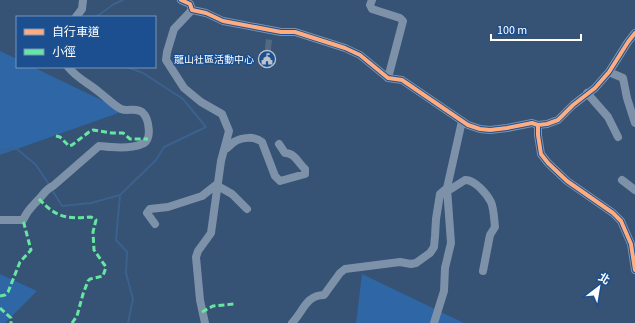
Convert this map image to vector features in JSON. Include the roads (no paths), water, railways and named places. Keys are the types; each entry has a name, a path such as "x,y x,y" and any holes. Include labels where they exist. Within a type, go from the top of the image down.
{"street":[{"path":"77,16 82,8 83,0"},
{"path":"181,0 190,4 192,10"},
{"path":"372,0 370,4 372,9 400,18 403,21 388,78"},
{"path":"192,10 206,13 223,21 282,32 295,32 345,48 360,55 388,78 402,80 468,125 480,129 490,130 532,123 547,124 558,120 587,93 595,88 609,72 635,33"},
{"path":"192,10 174,29 166,52 166,60 184,88 201,102 220,112 224,116 229,131 216,186 211,233 198,251 196,257 200,300 205,323"},
{"path":"0,220 23,220 29,208 49,188 99,146 129,147 144,143 148,139 149,135 146,118 142,112 135,109 124,110 117,107 101,93 76,76 69,68"},
{"path":"609,72 623,78 631,98 635,123"},
{"path":"587,93 608,117 618,137"},
{"path":"434,323 444,291 445,268 452,243 447,188 462,121"},
{"path":"538,124 541,154 548,163 567,181 613,213 621,221 631,244 635,270"},
{"path":"224,150 240,139 247,138 258,140 262,142 275,176 280,181 304,174 305,169 293,155 285,153 279,144"},
{"path":"292,323 303,307 314,296 324,295 340,273 345,269 400,262 411,264 430,253 434,247 436,236 436,219 439,196 447,188 452,189 465,180 470,180 491,202 495,227 490,235 483,271"},
{"path":"622,180 635,190"},
{"path":"155,224 147,213 150,209 168,207 202,196 214,185 232,194 247,209"}],"waterway":[{"path":"97,16 114,4 123,0"},
{"path":"52,190 62,206 91,203 120,195 156,160 164,147 206,127 183,99 143,73 130,68"},
{"path":"0,150 17,149 36,165 50,186"},
{"path":"120,195 116,240 127,252 126,273 133,299 128,323"}],"place":[{"name":"龍山社區活動中心","path":"267,59"}]}
